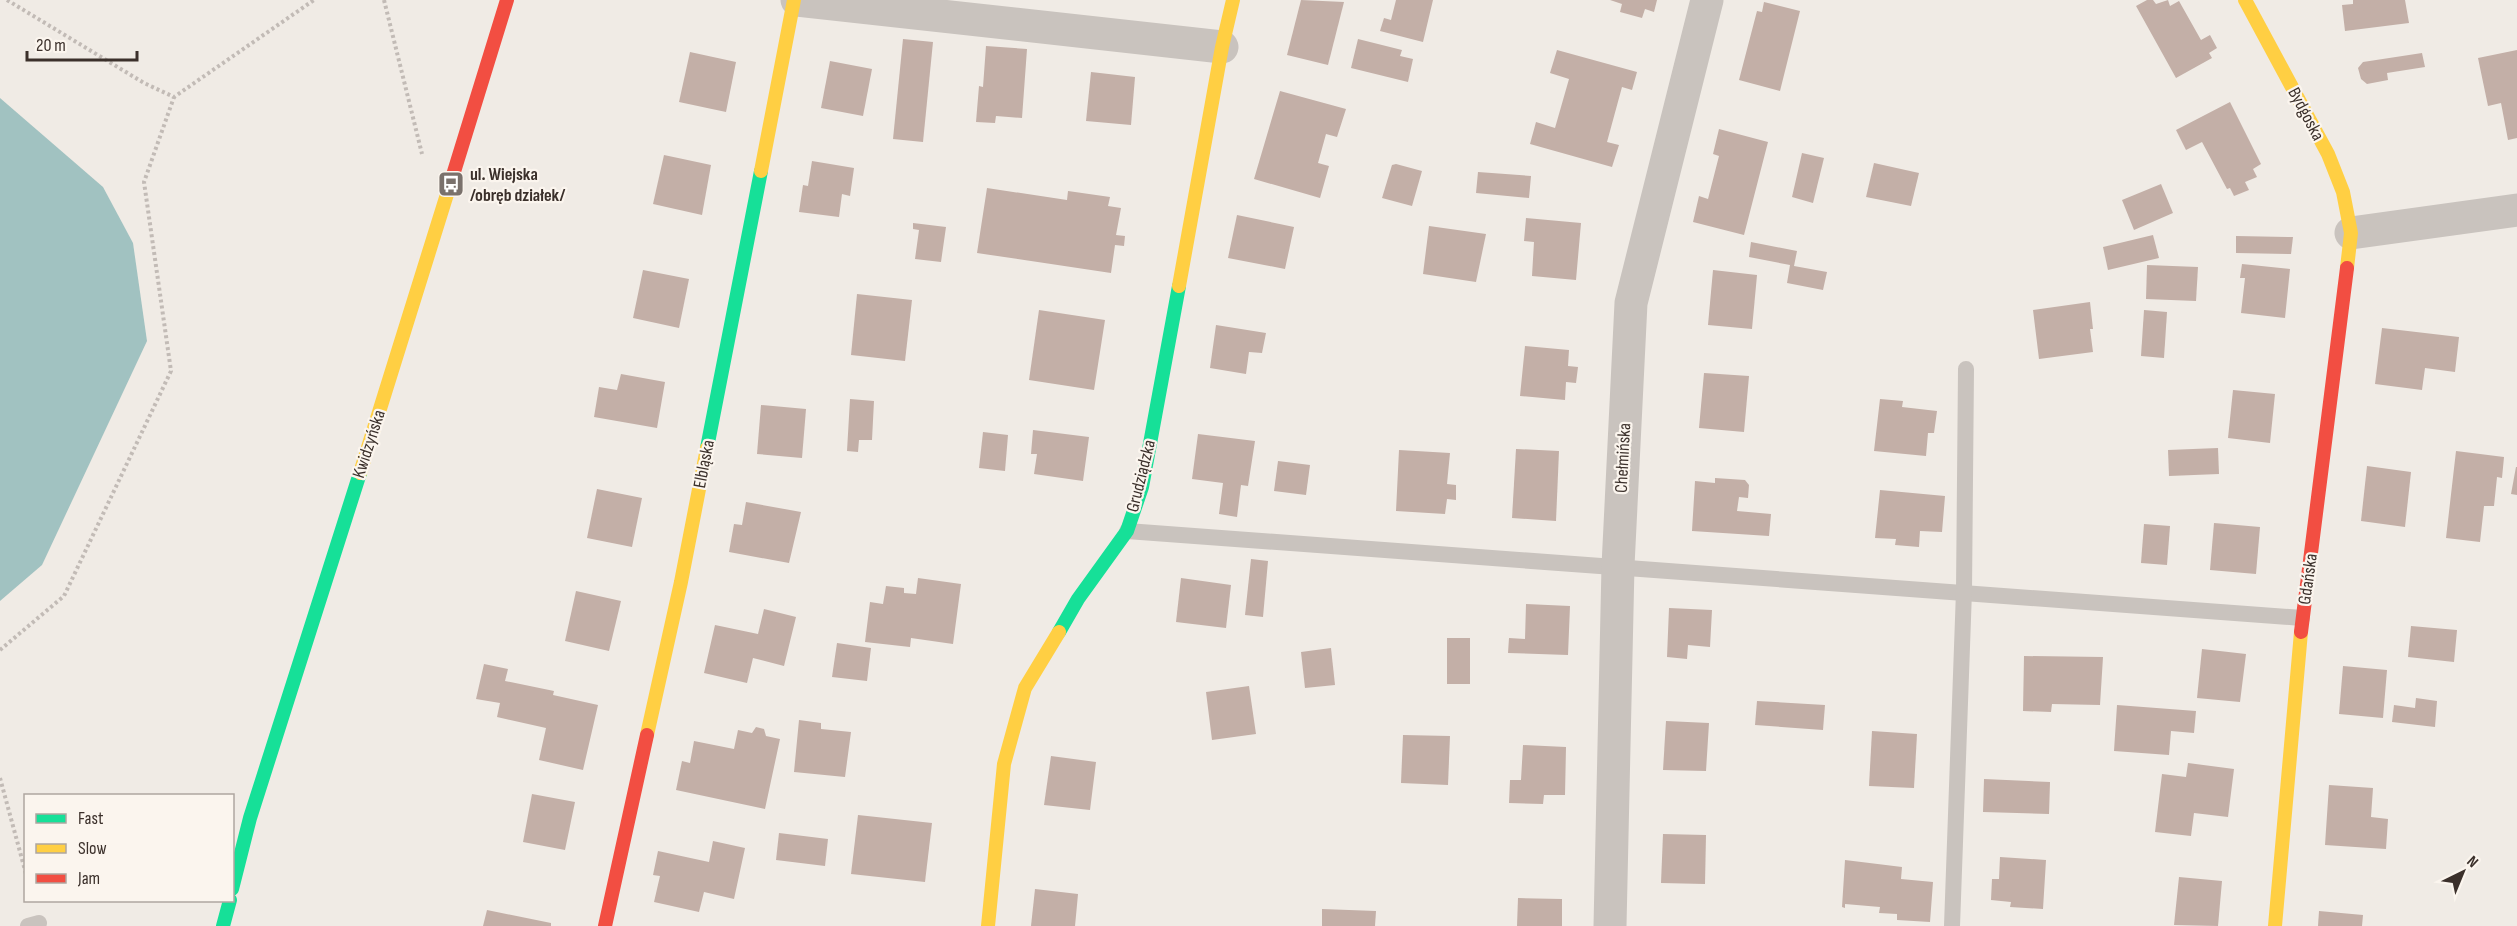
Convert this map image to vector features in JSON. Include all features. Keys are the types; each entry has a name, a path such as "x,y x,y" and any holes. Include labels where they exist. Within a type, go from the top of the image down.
{"street":[{"name":"Kwidzyńska","path":"234,881 250,818 507,0"},
{"path":"796,0 1222,47"},
{"name":"Elbląska","path":"605,926 681,582 796,0"},
{"name":"Grudziądzka","path":"988,926 1004,764 1025,688 1078,599 1127,531 1142,487 1222,47 1233,0"},
{"name":"Chełmińska","path":"1611,926 1618,566 1631,303 1707,0"},
{"name":"Bydgoska","path":"2245,0 2328,154 2343,192 2351,233"},
{"path":"2351,233 2517,210"},
{"name":"Gdańska","path":"2275,926 2302,618 2351,233"},
{"path":"224,926 230,902"}],"lane":[{"path":"1952,926 1964,591 1966,369"},
{"path":"1127,531 1964,591 2302,618"}],"path":[{"path":"7,0 144,83 174,97"},
{"path":"0,650 64,596 171,371 144,183 174,97 314,0"},
{"path":"384,0 423,155"},
{"path":"0,778 24,867"}],"water":[{"path":"0,98 103,187 133,243 147,341 42,565 0,601"}],"building":[{"path":"1301,0 1344,2 1328,65 1287,55"},
{"path":"1396,0 1433,0 1423,42 1380,31 1384,18 1391,20"},
{"path":"1610,0 1657,0 1654,12 1645,9 1642,18 1620,12 1622,4"},
{"path":"2147,0 2153,0 2156,4 2168,0 2170,6 2179,1 2201,40 2210,35 2217,48 2209,53 2212,58 2176,78 2136,6"},
{"path":"2353,0 2405,0 2409,23 2345,31 2342,5 2353,4"},
{"path":"1764,2 1800,11 1780,91 1739,80 1757,11 1762,12"},
{"path":"903,39 933,42 923,142 893,139"},
{"path":"1358,39 1402,50 1400,56 1413,59 1408,82 1351,68"},
{"path":"986,46 1027,49 1022,118 996,116 995,123 976,122 979,86 983,87"},
{"path":"1557,50 1637,72 1632,90 1622,87 1607,142 1619,145 1612,167 1530,144 1536,122 1555,128 1569,79 1550,73"},
{"path":"2517,50 2517,138 2508,140 2501,103 2488,106 2478,58"},
{"path":"690,52 736,62 726,112 679,102"},
{"path":"2422,53 2425,67 2387,73 2388,80 2367,84 2361,79 2358,68 2363,62"},
{"path":"830,61 872,69 863,116 821,108"},
{"path":"1091,72 1135,77 1131,125 1086,121"},
{"path":"1280,91 1346,109 1337,137 1326,134 1318,163 1329,166 1320,198 1254,179"},
{"path":"2230,102 2261,164 2253,169 2257,177 2245,182 2249,190 2234,196 2230,188 2227,189 2202,142 2186,150 2176,130"},
{"path":"1719,129 1768,142 1744,235 1693,222 1699,196 1708,199 1719,156 1713,154"},
{"path":"1802,153 1824,158 1813,203 1792,197"},
{"path":"664,155 711,165 702,215 653,204"},
{"path":"812,161 854,168 850,196 842,194 839,217 799,212 803,185 808,186"},
{"path":"1874,163 1919,173 1911,206 1866,197"},
{"path":"1392,165 1422,171 1412,206 1382,198"},
{"path":"1478,172 1531,176 1529,198 1476,193"},
{"path":"2161,184 2173,213 2134,230 2122,200"},
{"path":"987,188 1067,200 1068,191 1110,197 1108,206 1121,208 1116,235 1125,236 1124,246 1115,245 1111,273 977,253"},
{"path":"1237,215 1294,227 1285,269 1228,258"},
{"path":"1526,218 1581,223 1576,280 1532,276 1534,242 1524,241"},
{"path":"913,223 946,227 941,262 915,259 919,230 913,229"},
{"path":"1429,226 1486,234 1476,282 1423,274"},
{"path":"2153,235 2159,258 2108,270 2103,247"},
{"path":"2236,236 2293,237 2291,254 2236,253"},
{"path":"1751,242 1797,251 1794,266 1827,272 1823,290 1787,283 1790,265 1749,257"},
{"path":"2242,264 2290,269 2285,318 2241,313 2245,278 2240,278"},
{"path":"2147,265 2198,267 2196,301 2146,299"},
{"path":"643,270 689,279 679,328 633,318"},
{"path":"1713,270 1757,275 1752,329 1708,325"},
{"path":"857,294 912,300 905,361 851,355"},
{"path":"2090,302 2093,352 2039,359 2033,310"},
{"path":"1039,310 1105,320 1094,390 1029,380"},
{"path":"2144,310 2167,312 2164,358 2141,356"},
{"path":"1216,325 1266,333 1262,353 1249,352 1246,374 1210,368"},
{"path":"2382,328 2459,337 2455,372 2425,368 2422,390 2375,384"},
{"path":"1525,346 1569,350 1568,366 1578,367 1576,383 1566,382 1565,400 1520,396"},
{"path":"1704,373 1749,376 1744,432 1699,428"},
{"path":"621,374 665,382 657,428 594,417 599,387 617,390"},
{"path":"2233,390 2275,394 2270,443 2228,438"},
{"path":"850,399 874,401 872,440 859,440 858,452 847,451"},
{"path":"1880,399 1903,401 1902,407 1937,411 1934,433 1928,433 1926,456 1874,451"},
{"path":"761,405 806,409 802,458 757,454"},
{"path":"1033,430 1089,437 1083,481 1034,474 1037,454 1031,454"},
{"path":"983,432 1008,435 1005,471 979,468"},
{"path":"1198,434 1255,441 1248,486 1241,485 1237,517 1219,514 1223,483 1192,479"},
{"path":"2218,448 2219,474 2169,476 2168,450"},
{"path":"1516,449 1559,451 1556,521 1512,518"},
{"path":"1399,450 1450,453 1447,484 1456,485 1456,500 1447,499 1445,514 1396,511"},
{"path":"2456,451 2504,457 2502,478 2497,477 2494,506 2484,506 2480,542 2446,538"},
{"path":"1278,461 1310,465 1306,495 1274,491"},
{"path":"2367,466 2411,472 2405,527 2361,521"},
{"path":"2517,467 2517,495 2511,494"},
{"path":"1715,478 1745,480 1749,485 1748,498 1739,497 1737,511 1771,514 1769,536 1692,531 1695,481 1715,483"},
{"path":"597,489 642,498 632,547 587,538"},
{"path":"1880,490 1945,496 1942,532 1920,531 1919,547 1895,545 1896,539 1875,538"},
{"path":"746,502 801,512 789,563 729,552 734,524 742,525"},
{"path":"2214,523 2260,527 2256,574 2210,570"},
{"path":"2144,524 2170,526 2167,565 2141,563"},
{"path":"1251,559 1268,561 1263,617 1245,615"},
{"path":"918,578 961,584 953,644 911,638 910,647 865,642 870,602 883,604 886,586 904,588 904,593 916,594"},
{"path":"1181,578 1231,585 1226,628 1176,622"},
{"path":"576,591 621,601 609,651 565,641"},
{"path":"1526,604 1570,606 1568,655 1508,653 1509,638 1525,639"},
{"path":"1669,608 1712,610 1710,647 1688,645 1687,659 1667,657"},
{"path":"764,609 796,617 784,666 753,658 747,683 704,673 715,625 758,634"},
{"path":"2411,626 2457,630 2454,662 2408,657"},
{"path":"1447,638 1470,638 1470,684 1447,684"},
{"path":"837,643 871,648 867,681 832,677"},
{"path":"1331,648 1335,685 1305,688 1301,652"},
{"path":"2202,649 2246,654 2240,702 2197,698"},
{"path":"2024,656 2103,657 2100,705 2052,704 2051,712 2023,711"},
{"path":"484,664 508,669 505,681 554,691 553,695 598,705 583,770 539,760 546,728 497,717 500,703 476,699"},
{"path":"2343,666 2387,670 2383,718 2339,714"},
{"path":"1249,686 1256,734 1212,740 1206,692"},
{"path":"2416,698 2437,701 2435,727 2392,722 2394,705 2415,708"},
{"path":"1757,701 1825,705 1823,730 1755,725"},
{"path":"2117,705 2196,711 2194,733 2171,731 2169,755 2114,751"},
{"path":"799,720 821,723 821,729 851,732 845,777 794,772"},
{"path":"1666,721 1709,723 1706,771 1663,770"},
{"path":"756,727 764,729 766,736 780,739 765,809 676,790 682,761 690,763 694,741 734,749 738,730 752,733"},
{"path":"1872,731 1917,734 1914,788 1869,786"},
{"path":"1403,735 1450,736 1448,785 1401,783"},
{"path":"1523,745 1566,747 1565,795 1544,795 1543,804 1509,803 1510,780 1521,780"},
{"path":"1051,756 1096,762 1090,810 1044,805"},
{"path":"2188,763 2234,769 2228,817 2194,813 2191,836 2155,832 2162,774 2186,777"},
{"path":"1984,779 2050,782 2049,814 1983,812"},
{"path":"2329,785 2373,788 2371,817 2388,819 2386,849 2325,845"},
{"path":"532,794 575,802 565,850 523,842"},
{"path":"858,815 932,823 925,882 851,874"},
{"path":"779,833 828,839 825,866 776,860"},
{"path":"1663,834 1706,835 1705,884 1661,883"},
{"path":"713,841 745,848 734,899 704,892 699,912 654,902 660,876 653,875 658,851 709,862"},
{"path":"2000,857 2046,860 2043,909 2010,907 2011,902 1991,900 1992,879 1999,879"},
{"path":"1845,860 1902,867 1901,879 1933,882 1930,922 1897,920 1897,914 1879,913 1880,907 1845,904 1845,908 1842,907"},
{"path":"2179,877 2222,881 2218,926 2174,925"},
{"path":"1035,889 1078,894 1075,926 1031,926"},
{"path":"1518,898 1562,899 1562,926 1517,926"},
{"path":"1322,909 1376,911 1375,926 1322,926"},
{"path":"487,910 551,923 551,926 483,926"},
{"path":"2319,911 2363,915 2362,926 2318,926"}],"traffic: fast":[{"path":"707,448 761,171"},
{"path":"1059,632 1078,599 1127,531 1142,487 1179,286"},
{"path":"234,881 250,818 360,473"},
{"path":"223,926 229,902"}],"traffic: slow":[{"path":"761,171 794,0"},
{"path":"1179,286 1222,47 1233,0"},
{"path":"2245,0 2328,154 2343,192 2351,233 2347,268"},
{"path":"360,473 453,175"},
{"path":"647,735 681,582 707,448"},
{"path":"988,926 1004,764 1025,688 1059,632"},
{"path":"2275,926 2301,632"}],"traffic: jam":[{"path":"453,175 507,0"},
{"path":"2301,632 2347,268"},
{"path":"605,926 647,735"}],"place":[{"name":"ul. Wiejska /obręb działek/","path":"451,184"}]}
